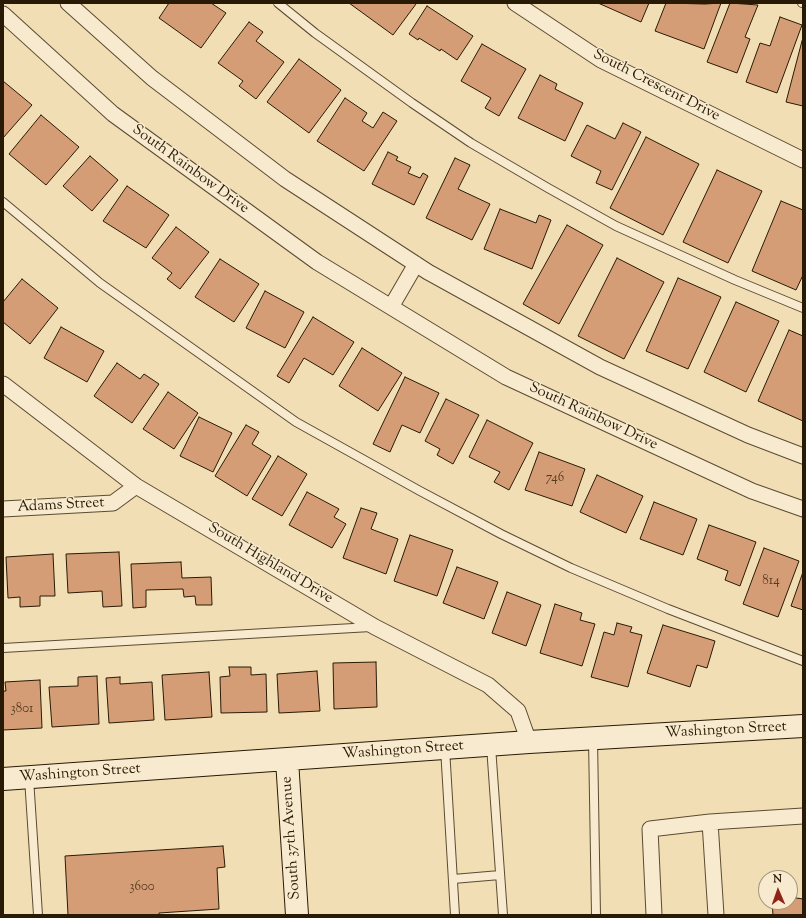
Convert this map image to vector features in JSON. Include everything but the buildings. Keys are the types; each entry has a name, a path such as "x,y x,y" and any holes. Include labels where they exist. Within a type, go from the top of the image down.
{"street":[{"path":"68,3 152,78 285,179 416,264 600,366 748,434 803,456"},
{"name":"South Crescent Drive","path":"514,3 601,60 803,160"},
{"name":"South Rainbow Drive","path":"3,14 113,114 316,262 506,377 752,491 803,510"},
{"path":"391,307 416,264"},
{"name":"South Highland Drive","path":"3,384 136,486 376,627 488,685 518,711 529,742"},
{"name":"Adams Street","path":"3,509 113,503 136,486"},
{"name":"Washington Street","path":"3,779 529,742 803,726"},
{"name":"South 37th Avenue","path":"287,760 298,915"},
{"path":"654,915 650,829 710,822 803,816"},
{"path":"710,822 716,915"}],"lane":[{"path":"278,3 364,69 471,143 548,188 616,226 687,259 803,308"},
{"path":"3,202 100,283 242,385 303,426 426,495 571,568 668,609 803,661"},
{"path":"3,648 376,627"},
{"path":"593,738 596,915"},
{"path":"491,745 503,915"},
{"path":"445,748 455,915"},
{"path":"29,778 38,915"},
{"path":"453,879 500,875"}]}
